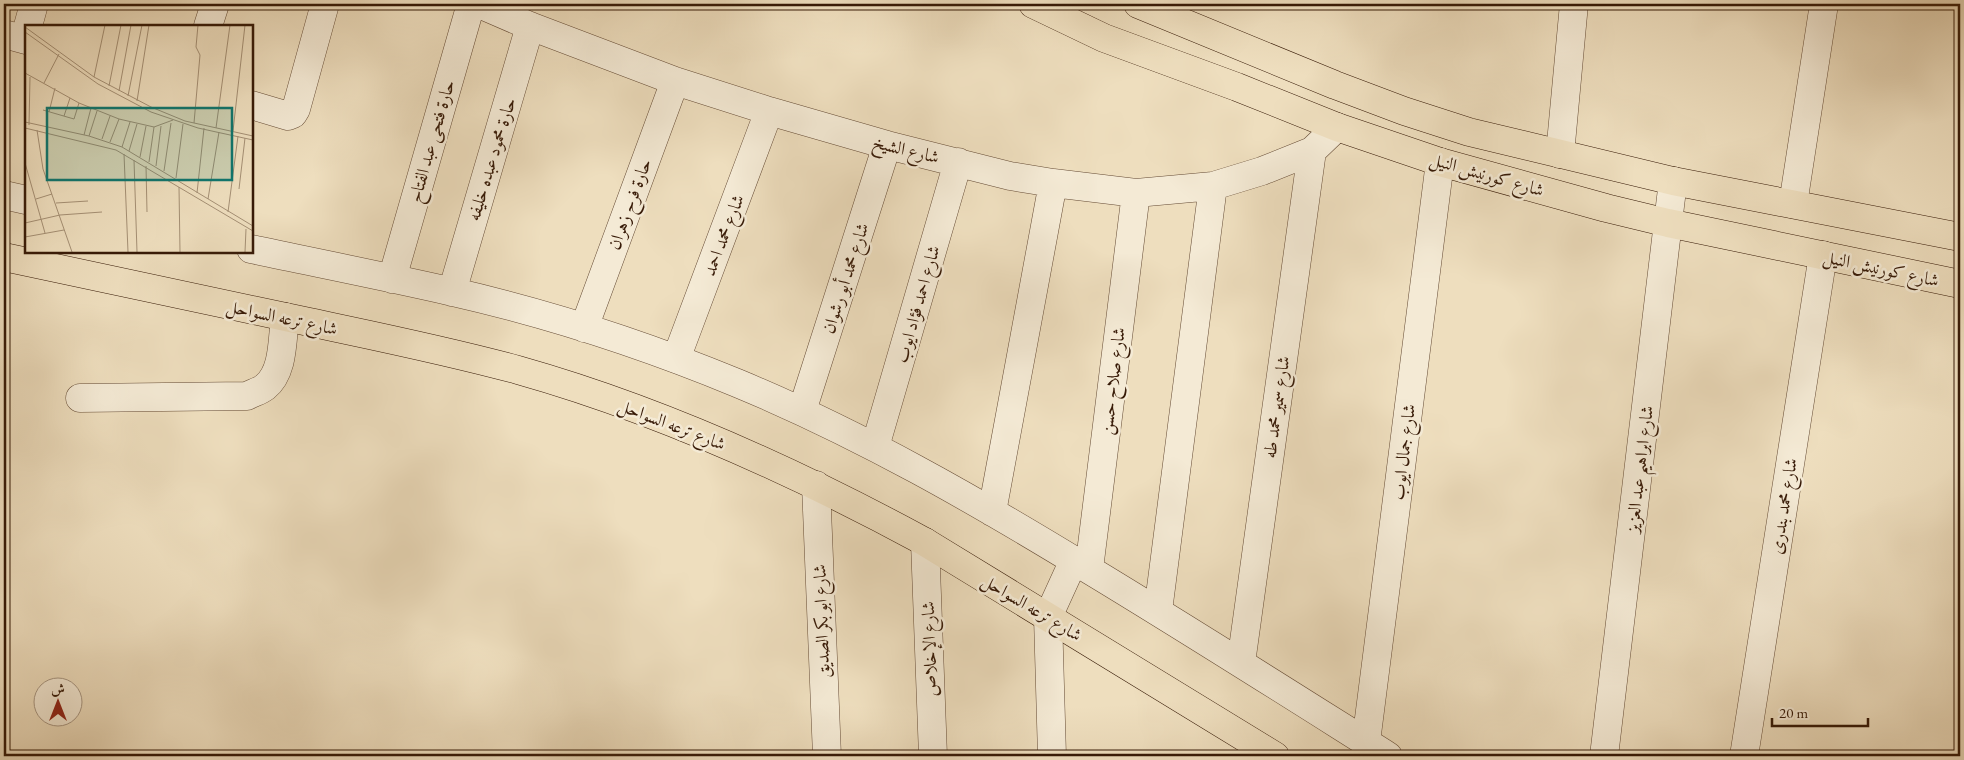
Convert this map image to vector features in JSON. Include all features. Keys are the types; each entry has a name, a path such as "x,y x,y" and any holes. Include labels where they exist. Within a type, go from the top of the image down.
{"main road":[{"name":"شارع كورنيش النيل","path":"1033,4 1104,38 1237,87 1337,127 1440,162 1606,208 1668,223 1960,284"},
{"name":"شارع كورنيش النيل","path":"1138,4 1248,50 1404,111 1469,132 1674,181 1960,237"},
{"path":"1237,87 1248,50"},
{"name":"شارع ترعه السواحل","path":"4,257 409,344 518,370 626,405 730,446 816,485 925,542 1275,756"}],"street":[{"path":"26,25 34,4"},
{"path":"208,25 215,4"},
{"path":"252,105 288,116 293,114 296,109 324,4"},
{"name":"حارة فتحى عبد الفتاح","path":"392,279 471,4"},
{"name":"شارع الشيخ","path":"479,4 530,26 675,81 769,111 887,145 1010,176 1053,183 1136,193 1213,186 1262,171 1312,151 1337,127"},
{"path":"1560,154 1574,4"},
{"path":"1793,204 1824,4"},
{"name":"حارة محمود عبده خليفه","path":"452,292 530,26"},
{"name":"حارة فرح زهران","path":"584,328 675,81"},
{"name":"شارع محمد احمد","path":"676,359 769,111"},
{"name":"شارع محمد أبو رشوان","path":"802,411 887,145"},
{"name":"شارع سمير محمد طه","path":"1241,663 1312,151"},
{"name":"شارع احمد فؤاد ايوب","path":"875,447 958,162"},
{"name":"شارع جمال ايوب","path":"1377,749 1440,162"},
{"name":"شارع ابراهيم عبد العزيز","path":"1604,756 1674,181"},
{"path":"992,512 1053,183"},
{"path":"1158,611 1213,186"},
{"name":"شارع صلاح حسن","path":"1048,617 1081,565 1136,193"},
{"path":"4,195 25,200"},
{"path":"252,249 452,292 584,328 676,359 802,411 875,447 992,512 1158,611 1377,749"},
{"name":"شارع محمد بندرى","path":"1744,756 1823,255"},
{"path":"80,398 247,396 264,388 275,376 280,356 285,317"},
{"name":"شارع ابو بكر الصديق","path":"816,485 826,756"},
{"name":"شارع الإخلاص","path":"925,542 933,756"},
{"path":"1048,617 1052,756"}]}
